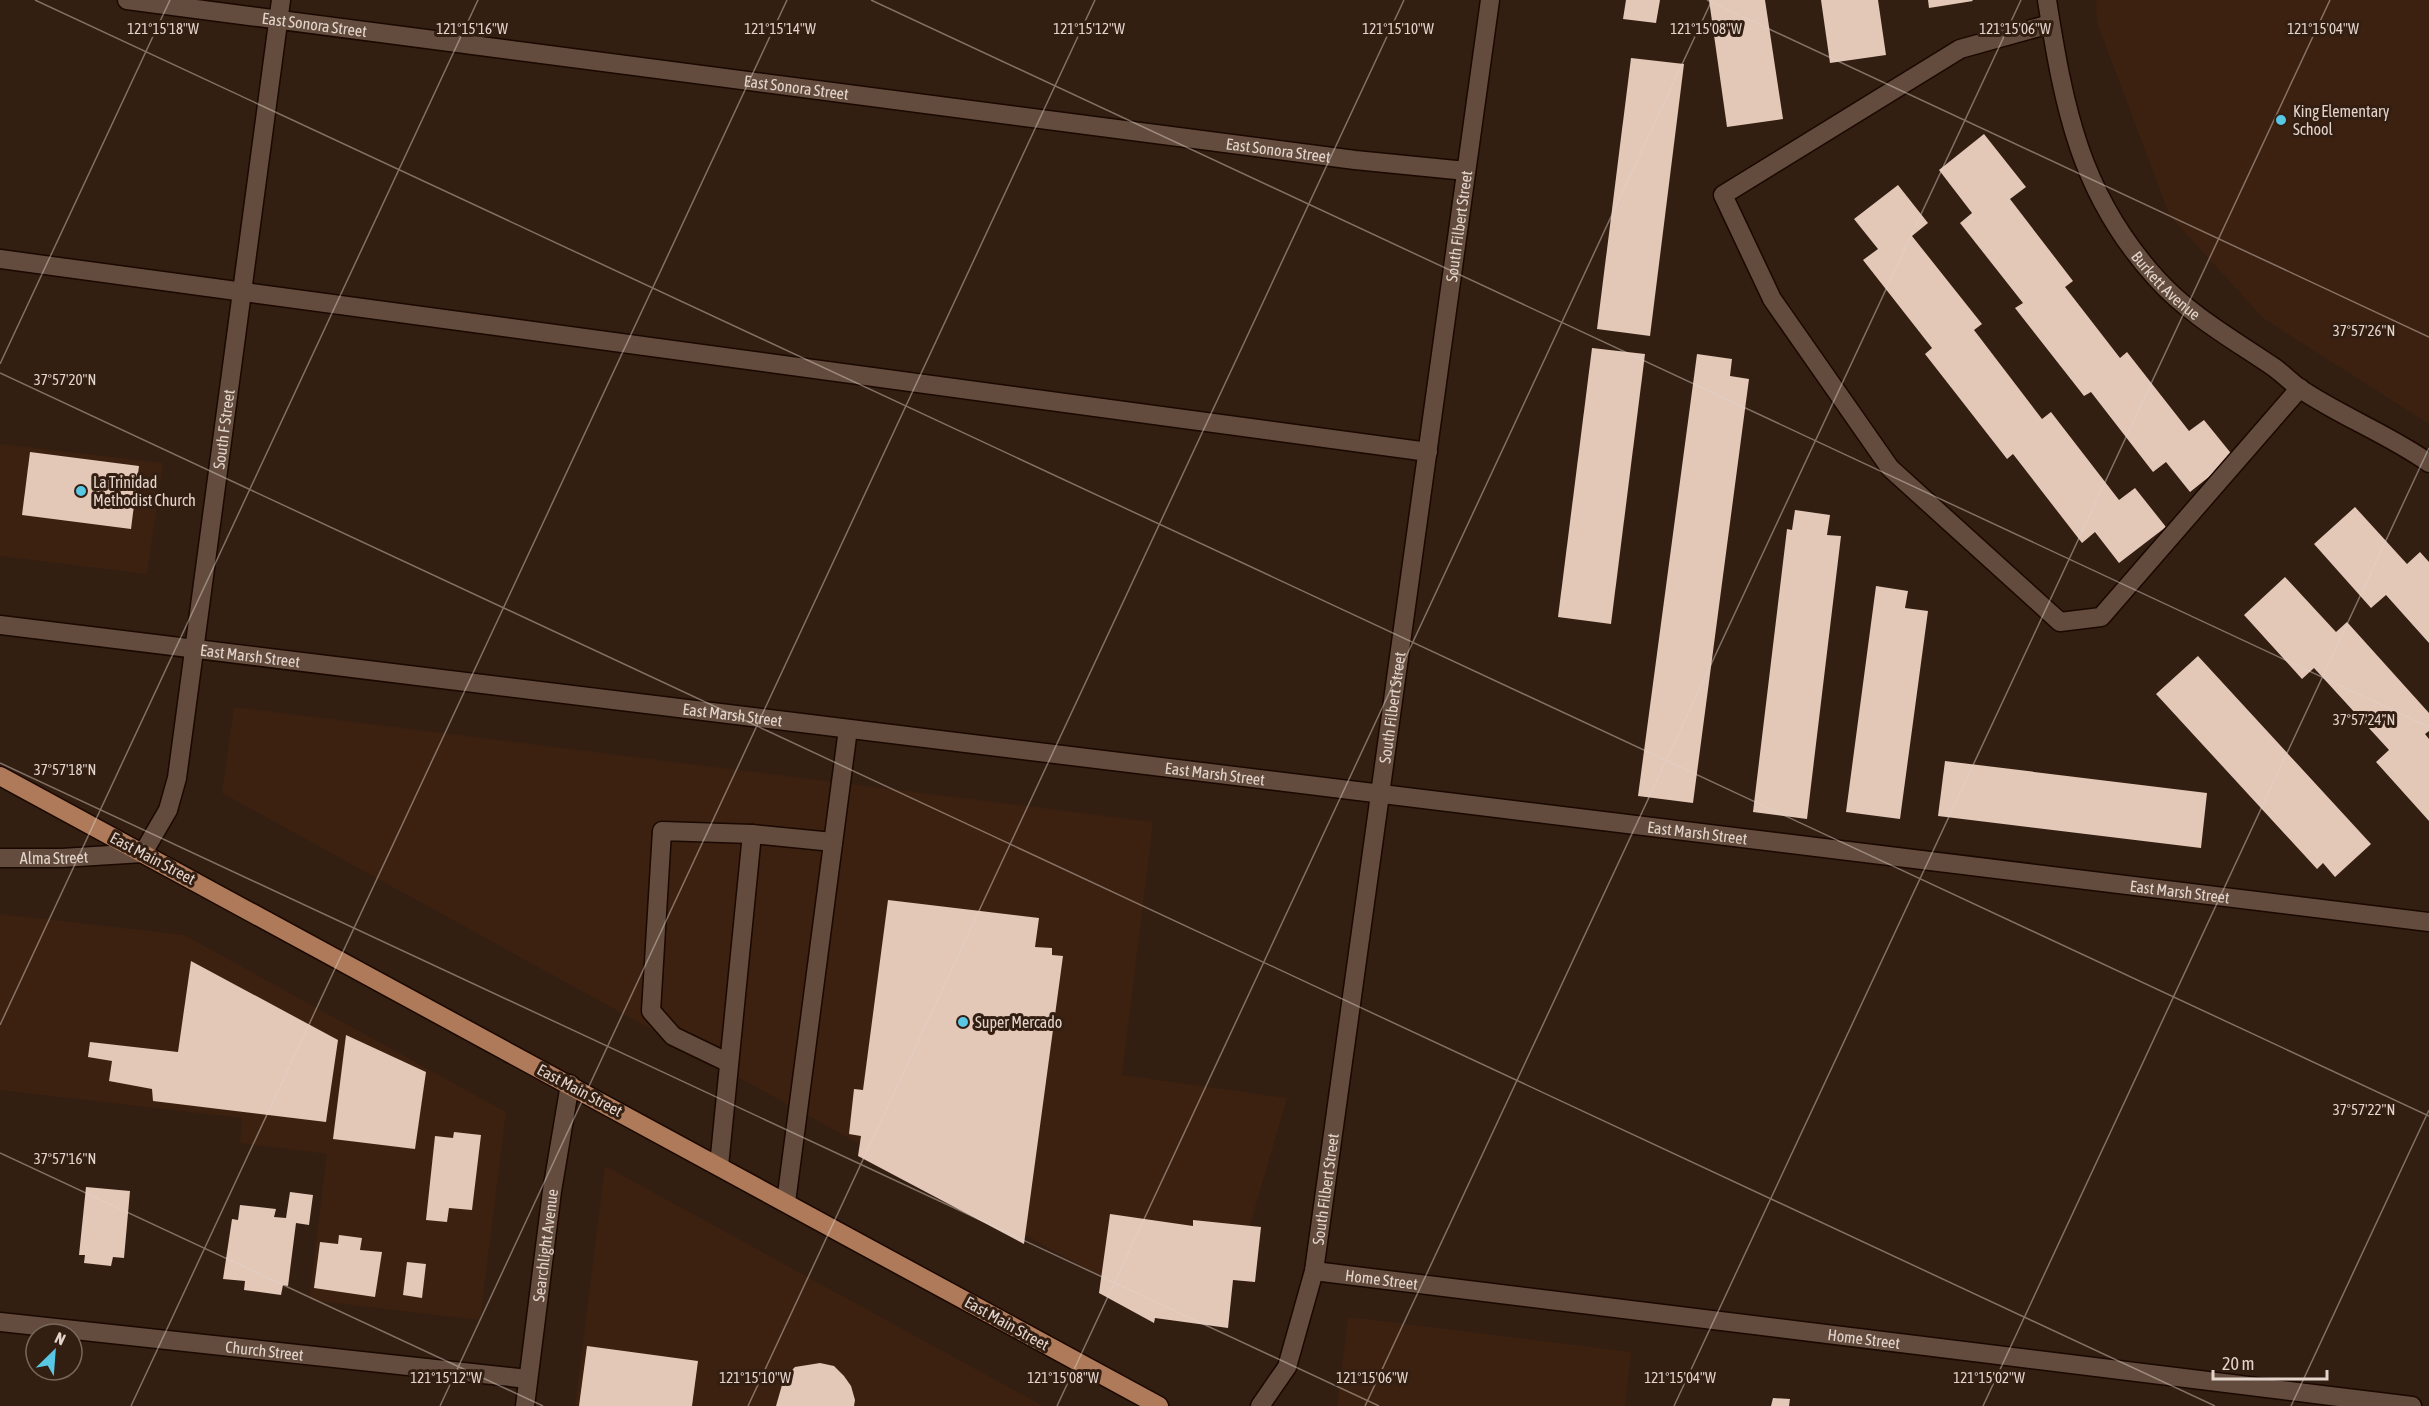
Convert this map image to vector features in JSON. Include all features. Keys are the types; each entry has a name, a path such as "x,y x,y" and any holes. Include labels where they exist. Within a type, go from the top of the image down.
{"main road":[{"name":"East Main Street","path":"0,776 1159,1406"}],"street":[{"name":"East Sonora Street","path":"127,0 1343,159 1466,171"},
{"name":"South F Street","path":"143,853 168,810 177,778 281,0"},
{"name":"South Filbert Street","path":"1260,1406 1287,1367 1314,1270 1490,0"},
{"name":"Burkett Avenue","path":"2047,0 2068,118 2079,154 2100,199 2126,241 2157,279 2202,319 2300,388 2429,463"},
{"path":"2050,24 1960,49 1723,195 1772,299 1890,468 2060,621 2101,617 2300,388"},
{"path":"0,259 243,290 1428,452"},
{"name":"East Marsh Street","path":"0,626 2429,922"},
{"path":"786,1202 848,729"},
{"path":"729,1063 673,1036 651,1011 662,831 752,834 833,842"},
{"path":"719,1166 752,834"},
{"name":"Alma Street","path":"0,858 62,858 143,853"},
{"name":"Searchlight Avenue","path":"525,1406 552,1191 570,1084"},
{"name":"Home Street","path":"1314,1270 2412,1406"},
{"name":"Church Street","path":"0,1322 528,1379"}],"shaded area":[{"name":"King Elementary School","path":"2096,0 2429,0 2429,424 2263,318 2170,216 2097,23"},
{"path":"0,444 163,463 147,574 0,556"},
{"path":"234,707 1153,822 1122,1075 1287,1098 1227,1304 1183,1322 222,793"},
{"path":"0,914 184,935 506,1112 480,1320 309,1300 327,1154 240,1143 242,1118 0,1090"},
{"path":"605,1166 1043,1406 575,1406"},
{"path":"1348,1317 1631,1352 1625,1406 1337,1406"}],"building":[{"path":"1626,0 1660,0 1656,23 1623,19"},
{"path":"1709,0 1765,0 1783,119 1727,127"},
{"path":"1821,0 1878,0 1886,55 1830,63"},
{"path":"1928,0 1972,0 1973,1 1929,8"},
{"path":"1631,58 1684,64 1650,336 1597,329"},
{"path":"1984,134 2026,187 2010,199 2073,281 2065,287 2120,358 2127,352 2189,431 2204,420 2234,457 2190,492 2166,462 2153,472 2091,392 2084,396 2015,308 2023,303 1960,223 1972,213 1939,170"},
{"path":"1898,185 1928,223 1912,236 1982,324 1974,330 2042,419 2051,412 2119,500 2135,488 2166,527 2119,563 2095,532 2082,543 2013,454 2007,459 1925,354 1932,348 1863,260 1878,249 1854,219"},
{"path":"1592,348 1645,354 1611,624 1558,617"},
{"path":"1697,354 1732,359 1730,376 1749,379 1693,803 1638,796"},
{"name":"La Trinidad Methodist Church","path":"30,452 139,466 131,529 22,515"},
{"path":"2355,507 2407,564 2420,552 2429,562 2429,643 2386,595 2371,608 2314,544"},
{"path":"1795,510 1830,515 1827,535 1841,536 1807,819 1753,812 1787,529 1792,530"},
{"path":"2285,577 2336,632 2347,622 2429,713 2429,731 2425,734 2429,739 2429,821 2376,762 2389,750 2314,668 2302,679 2244,615"},
{"path":"1876,586 1908,591 1905,608 1928,611 1900,819 1846,812"},
{"path":"2198,656 2371,844 2335,877 2323,863 2317,869 2156,694"},
{"path":"1945,761 2207,793 2201,848 1938,816"},
{"name":"Super Mercado","path":"888,900 1039,918 1035,947 1052,948 1052,955 1063,956 1024,1244 858,1156 861,1136 849,1134 854,1089 863,1090"},
{"path":"191,961 338,1040 326,1122 153,1101 152,1089 109,1081 112,1061 88,1057 90,1042 178,1052"},
{"path":"346,1035 426,1072 415,1149 333,1139"},
{"path":"454,1132 481,1135 472,1210 449,1208 447,1222 426,1220 435,1136 453,1138"},
{"path":"86,1187 130,1191 124,1258 113,1257 111,1266 84,1263 85,1255 79,1255"},
{"path":"290,1192 313,1195 309,1225 296,1223 288,1286 283,1285 281,1295 244,1290 245,1281 223,1279 232,1219 238,1220 240,1205 276,1209 274,1217 286,1218"},
{"path":"1110,1214 1193,1226 1193,1220 1261,1227 1255,1282 1233,1280 1228,1328 1155,1318 1154,1323 1099,1293"},
{"path":"339,1235 362,1238 360,1250 382,1252 375,1297 314,1288 320,1242 338,1244"},
{"path":"407,1262 426,1264 422,1298 403,1295"},
{"path":"587,1346 698,1361 692,1406 579,1406"},
{"path":"820,1363 834,1366 844,1376 851,1386 855,1400 854,1406 776,1406 784,1378 795,1367"},
{"path":"1773,1398 1790,1399 1789,1406 1771,1406"}],"place":[{"name":"King Elementary School","path":"2281,120"},
{"name":"La Trinidad Methodist Church","path":"81,491"},
{"name":"Super Mercado","path":"963,1022"}]}
